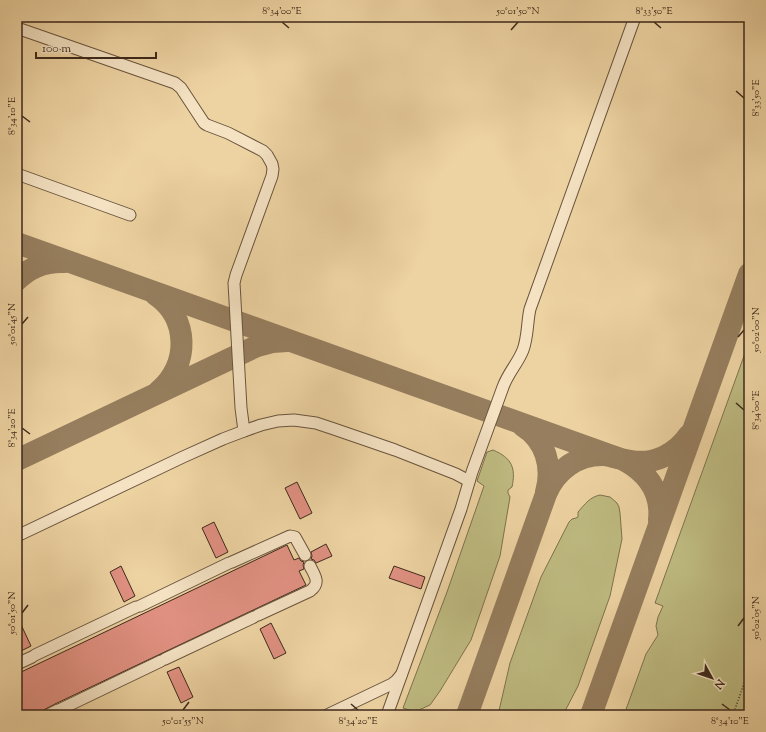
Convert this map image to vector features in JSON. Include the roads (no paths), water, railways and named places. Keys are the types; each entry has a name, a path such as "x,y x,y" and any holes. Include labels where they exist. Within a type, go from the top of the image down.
{"lane":[{"path":"387,715 506,378 523,350 530,309 635,17"},
{"path":"17,28 174,83 181,88 207,125 236,137 263,151 270,159 273,169 272,176 234,283 241,408 244,430"},
{"path":"17,174 130,215"},
{"path":"17,536 183,457 244,430 278,421 294,420 316,424 351,434 396,450 456,474 469,481"},
{"path":"17,664 231,562 290,536 295,537 305,555"},
{"path":"56,711 310,591 315,588 317,579 310,566"},
{"path":"327,715 392,684 402,673"}]}
